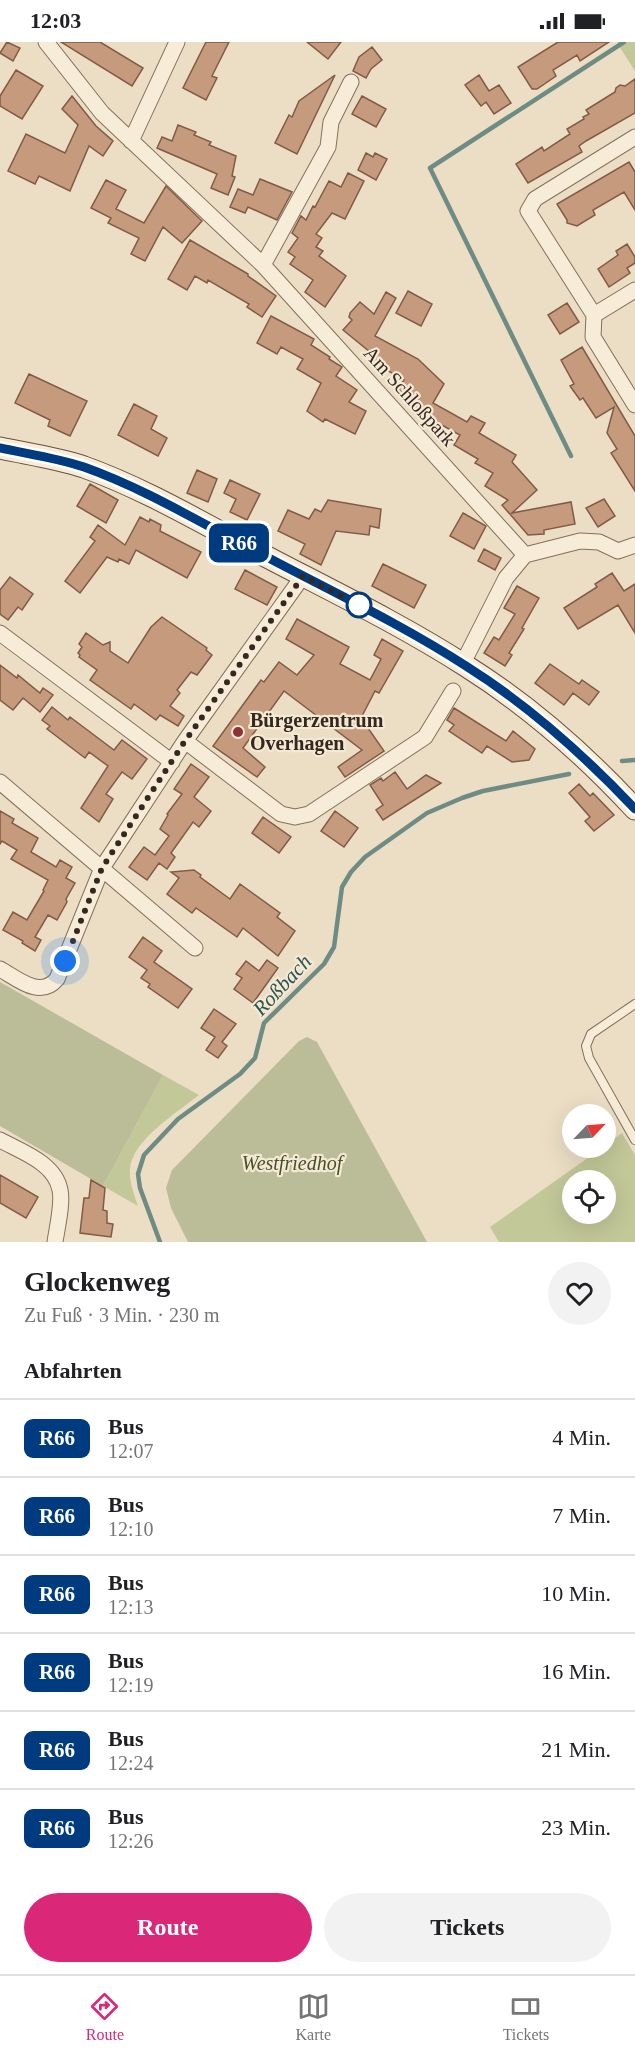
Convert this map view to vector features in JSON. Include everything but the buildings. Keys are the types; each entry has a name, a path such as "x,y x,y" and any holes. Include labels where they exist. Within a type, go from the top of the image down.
{"main road":[{"path":"0,448 82,467 126,484 360,605 467,666 531,713 583,757 635,809"}],"street":[{"name":"Am Schloßpark","path":"46,42 102,113 263,265 525,555"},
{"path":"131,141 177,42"},
{"path":"263,265 328,147 331,122 351,82"},
{"path":"635,137 535,199 528,211 594,315 592,337 635,405"},
{"path":"594,315 635,290"},
{"path":"467,666 466,657 507,578 525,555 580,541 599,542 618,551 635,545"},
{"path":"0,969 33,987 44,989 51,986 57,979 102,868 185,741 303,576"},
{"path":"0,633 172,762"},
{"path":"185,741 281,814 295,817 309,814 425,736 453,691"},
{"path":"0,782 195,948"},
{"path":"0,1140 43,1164 54,1174 61,1191 56,1242"}],"lane":[{"path":"635,1004 591,1034 586,1046 589,1058 635,1140"}],"green space":[{"path":"635,42 635,71 617,43"},
{"path":"0,982 163,1075 103,1186 0,1126"},
{"name":"Westfriedhof","path":"307,1037 317,1042 427,1242 188,1242 171,1208 166,1188 172,1170 299,1041"},
{"path":"163,1075 199,1095 147,1137 133,1158 130,1178 138,1206 103,1186"},
{"path":"622,1133 635,1155 635,1242 499,1242 490,1227 562,1176 562,1224 616,1224 616,1170 571,1170 588,1158 616,1158 616,1138"}],"waterway":[{"path":"571,456 430,168 624,42"},
{"name":"Roßbach","path":"622,761 635,760"},
{"name":"Roßbach","path":"160,1242 140,1188 138,1174 144,1155 178,1119 240,1074 255,1058 264,1023 324,964 334,947 342,887 351,872 365,857 427,813 483,791 569,774"}],"bus line":[{"name":"R66","path":"0,448 82,467 126,484 421,639 467,666 531,713 583,757 635,809"}],"place":[{"name":"Bürgerzentrum Overhagen","path":"238,732"}],"route":[{"path":"65,961 102,868 185,741 303,576 359,605"}]}
